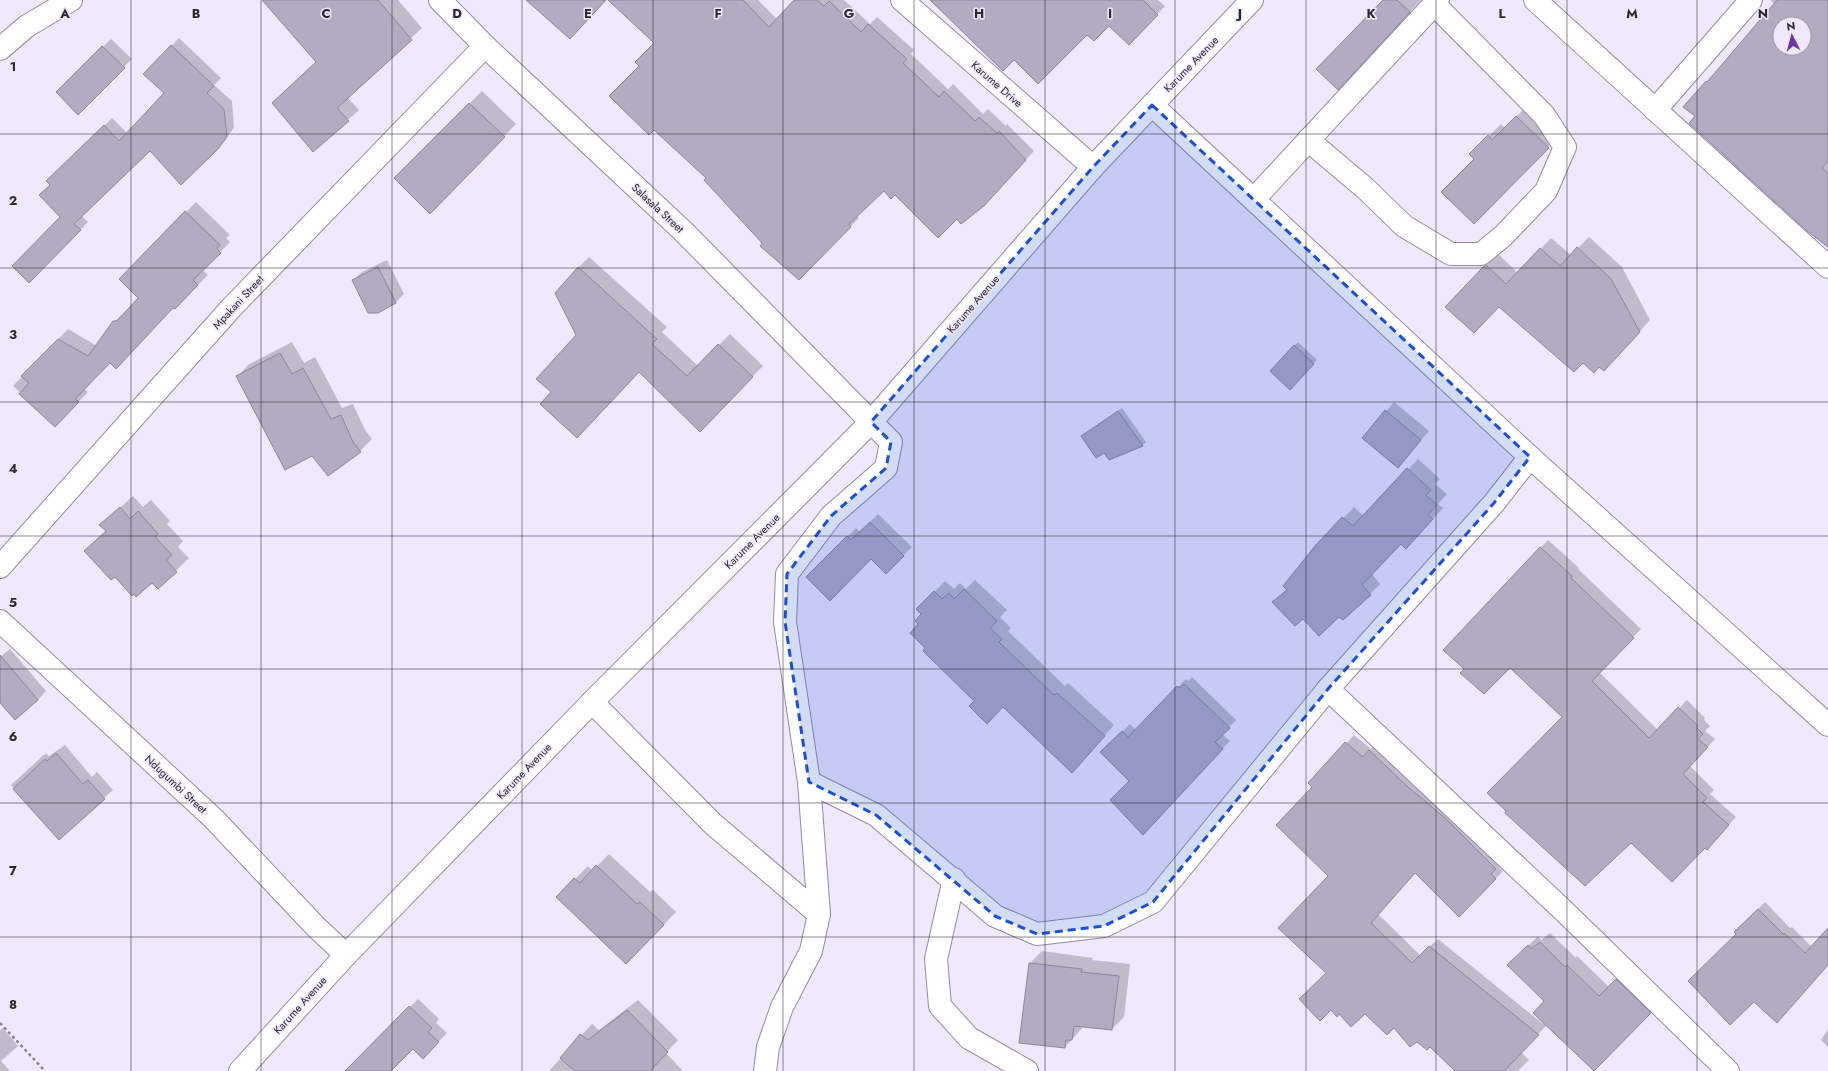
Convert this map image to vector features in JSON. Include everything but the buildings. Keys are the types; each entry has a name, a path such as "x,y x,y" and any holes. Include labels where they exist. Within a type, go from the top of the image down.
{"street":[{"path":"0,49 27,26 71,0"},
{"name":"Salasala Street","path":"440,0 485,46 684,232 891,442 886,468 831,516 787,574 785,622 809,782"},
{"name":"Karume Drive","path":"902,0 1092,167"},
{"name":"Karume Avenue","path":"240,1071 346,955 592,702 871,422 1092,167 1252,0"},
{"path":"1534,0 1828,267"},
{"path":"1655,110 1751,0"},
{"path":"1254,199 1308,140 1436,2 1544,115 1565,147 1546,191 1504,236 1481,254 1451,254 1404,226 1366,189 1308,140"},
{"name":"Mpakani Street","path":"0,567 232,307 485,46"},
{"path":"1152,105 1530,456 1828,725"},
{"path":"809,782 876,815 954,879 995,916 1037,934 1104,926 1153,902 1328,689 1494,502 1512,477 1530,456"},
{"name":"Ndugumbi Street","path":"0,621 214,820 316,927 346,955"},
{"path":"1328,689 1566,913 1728,1071"},
{"path":"592,702 713,824 819,914"},
{"path":"765,1071 768,1047 782,1007 811,951 819,914 809,782"},
{"path":"954,879 936,959 940,1006 969,1038 1027,1071"}],"path":[{"path":"0,1023 45,1071"}],"highlighted area":[{"path":"1152,105 1530,457 1494,503 1328,689 1153,902 1104,926 1037,934 995,916 876,815 809,782 785,622 787,574 831,516 886,468 891,442 871,422 1093,167"}]}
